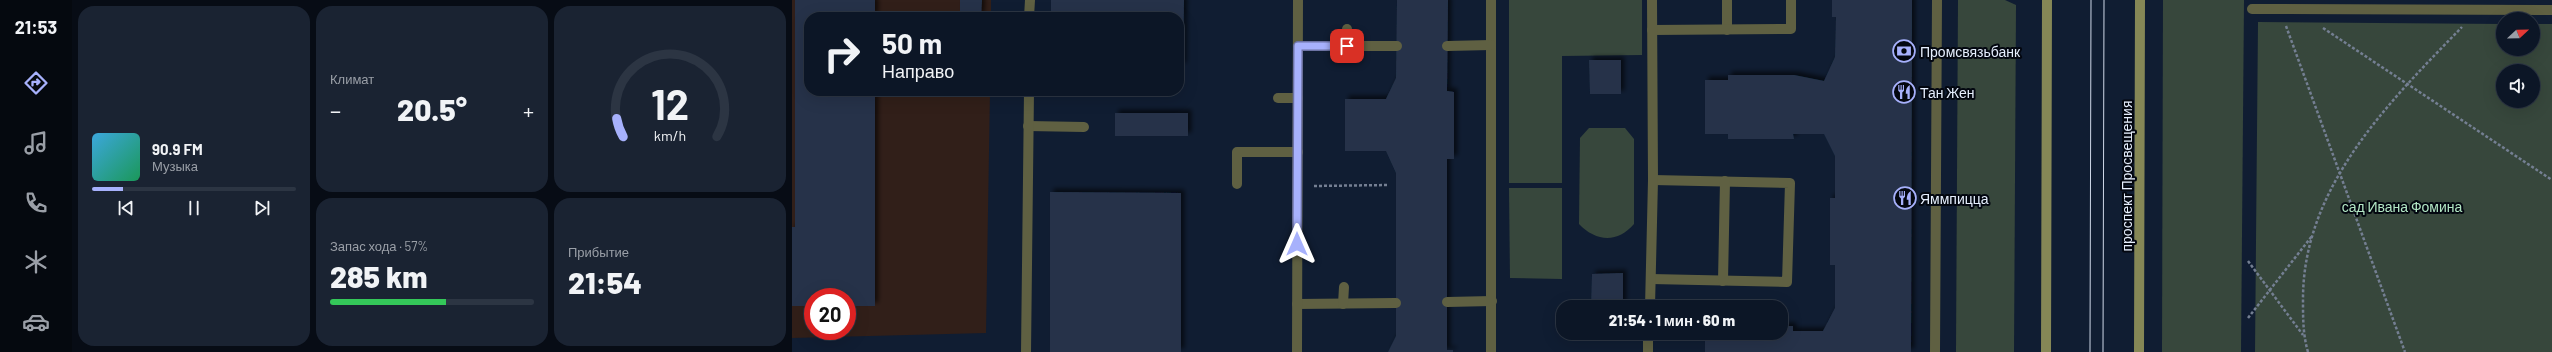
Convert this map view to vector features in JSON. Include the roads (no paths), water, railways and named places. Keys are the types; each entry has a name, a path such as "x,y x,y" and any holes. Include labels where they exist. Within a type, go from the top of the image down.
{"main road":[{"path":"2046,352 2047,0"},
{"name":"проспект Просвещения","path":"2139,352 2140,0"}],"lane":[{"path":"1029,12 1030,0"},
{"path":"1297,352 1298,0"},
{"path":"1491,0 1491,352"},
{"path":"1650,300 1653,180 1652,0"},
{"path":"1727,0 1727,30"},
{"path":"1652,30 1791,30 1791,0"},
{"path":"1935,352 1937,0"},
{"path":"2252,9 2552,10"},
{"path":"1347,29 1347,46"},
{"path":"1447,46 1491,45"},
{"path":"1298,46 1397,46"},
{"path":"1026,352 1029,96"},
{"path":"1278,98 1298,98"},
{"path":"1028,126 1084,127"},
{"path":"1237,184 1237,152 1298,152"},
{"path":"1651,279 1787,282 1790,183 1653,180"},
{"path":"1723,281 1725,181"},
{"path":"1342,304 1344,287"},
{"path":"1447,302 1492,301"},
{"path":"1297,304 1396,303"},
{"path":"1648,340 1648,352"}],"tram line":[{"path":"2090,352 2091,0"},
{"path":"2103,352 2104,0"}],"place":[{"name":"Промсвязьбанк","path":"1904,51"},
{"name":"Тан Жен","path":"1904,92"},
{"name":"Яммпицца","path":"1905,198"}],"park label":[{"name":"сад Ивана Фомина","path":"2402,206"}]}
